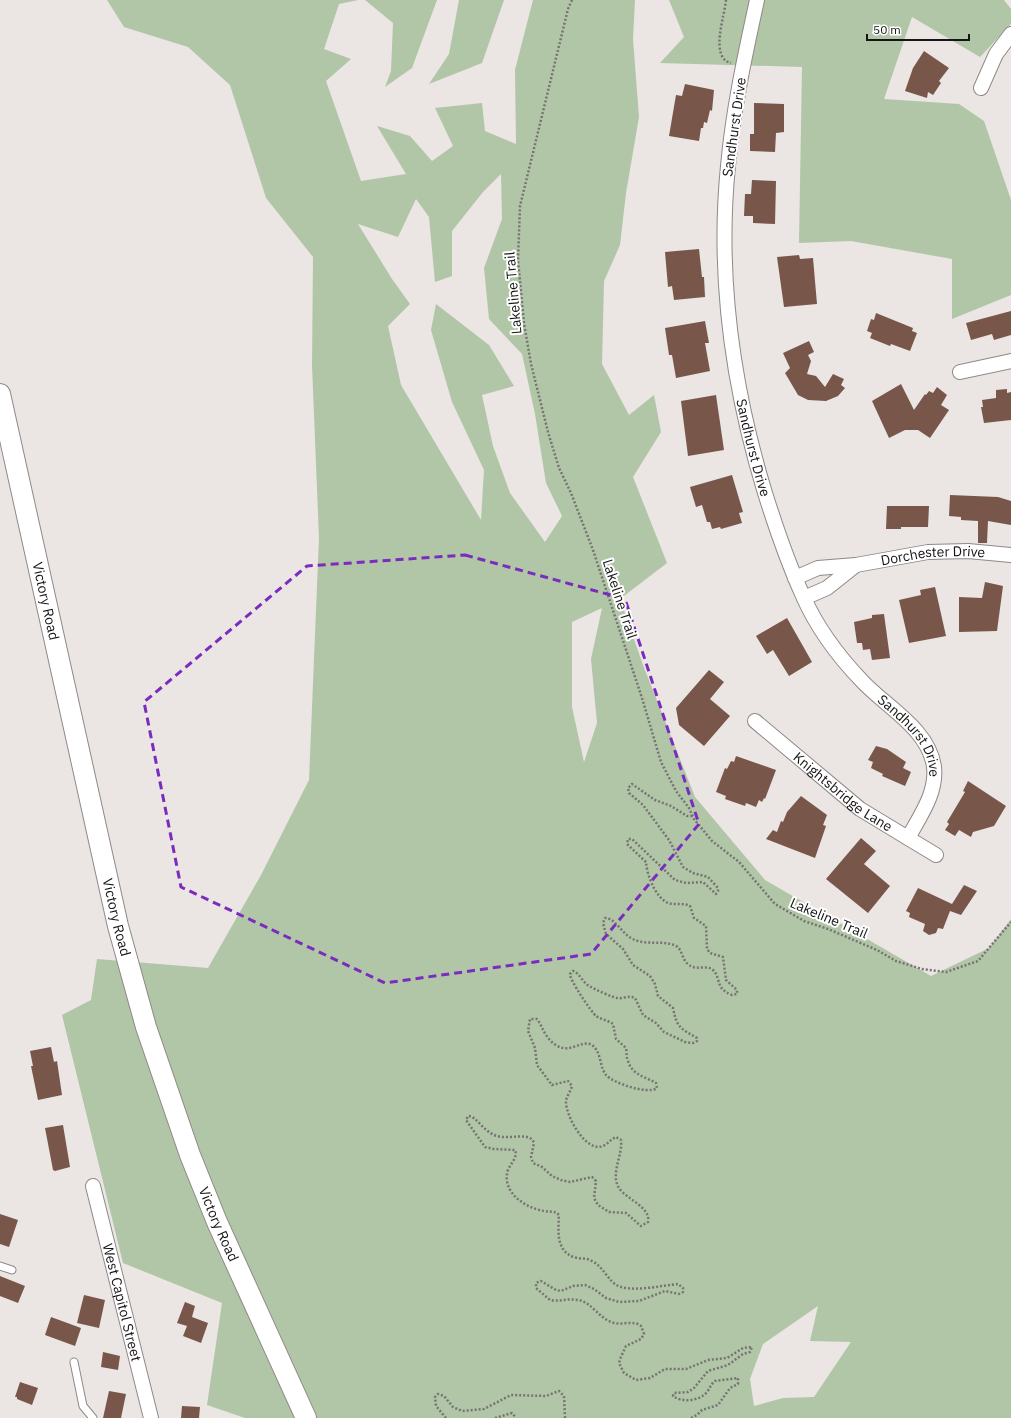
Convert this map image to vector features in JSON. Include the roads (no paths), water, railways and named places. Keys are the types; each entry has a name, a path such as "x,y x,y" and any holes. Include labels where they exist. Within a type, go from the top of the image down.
{"main road":[{"name":"Victory Road","path":"0,394 117,918 146,1027 193,1163 217,1222 306,1418"}],"street":[{"name":"Sandhurst Drive","path":"757,0 734,114 728,167 725,260 728,313 735,368 750,443 772,516 804,598 820,628 842,659 864,683 912,727 927,747 934,766 933,785 927,803 908,838"},
{"path":"981,88 996,54 1011,34"},
{"path":"960,372 1011,361"},
{"name":"Dorchester Drive","path":"795,578 818,568 856,565 928,552 968,551 1011,555"},
{"name":"Dorchester Drive","path":"804,598 827,588 856,565"},
{"name":"Knightsbridge Lane","path":"755,721 860,809 936,855"},
{"name":"West Capitol Street","path":"93,1186 151,1418"}],"lane":[{"path":"0,1266 12,1270"},
{"path":"74,1362 83,1406 93,1418"}]}
